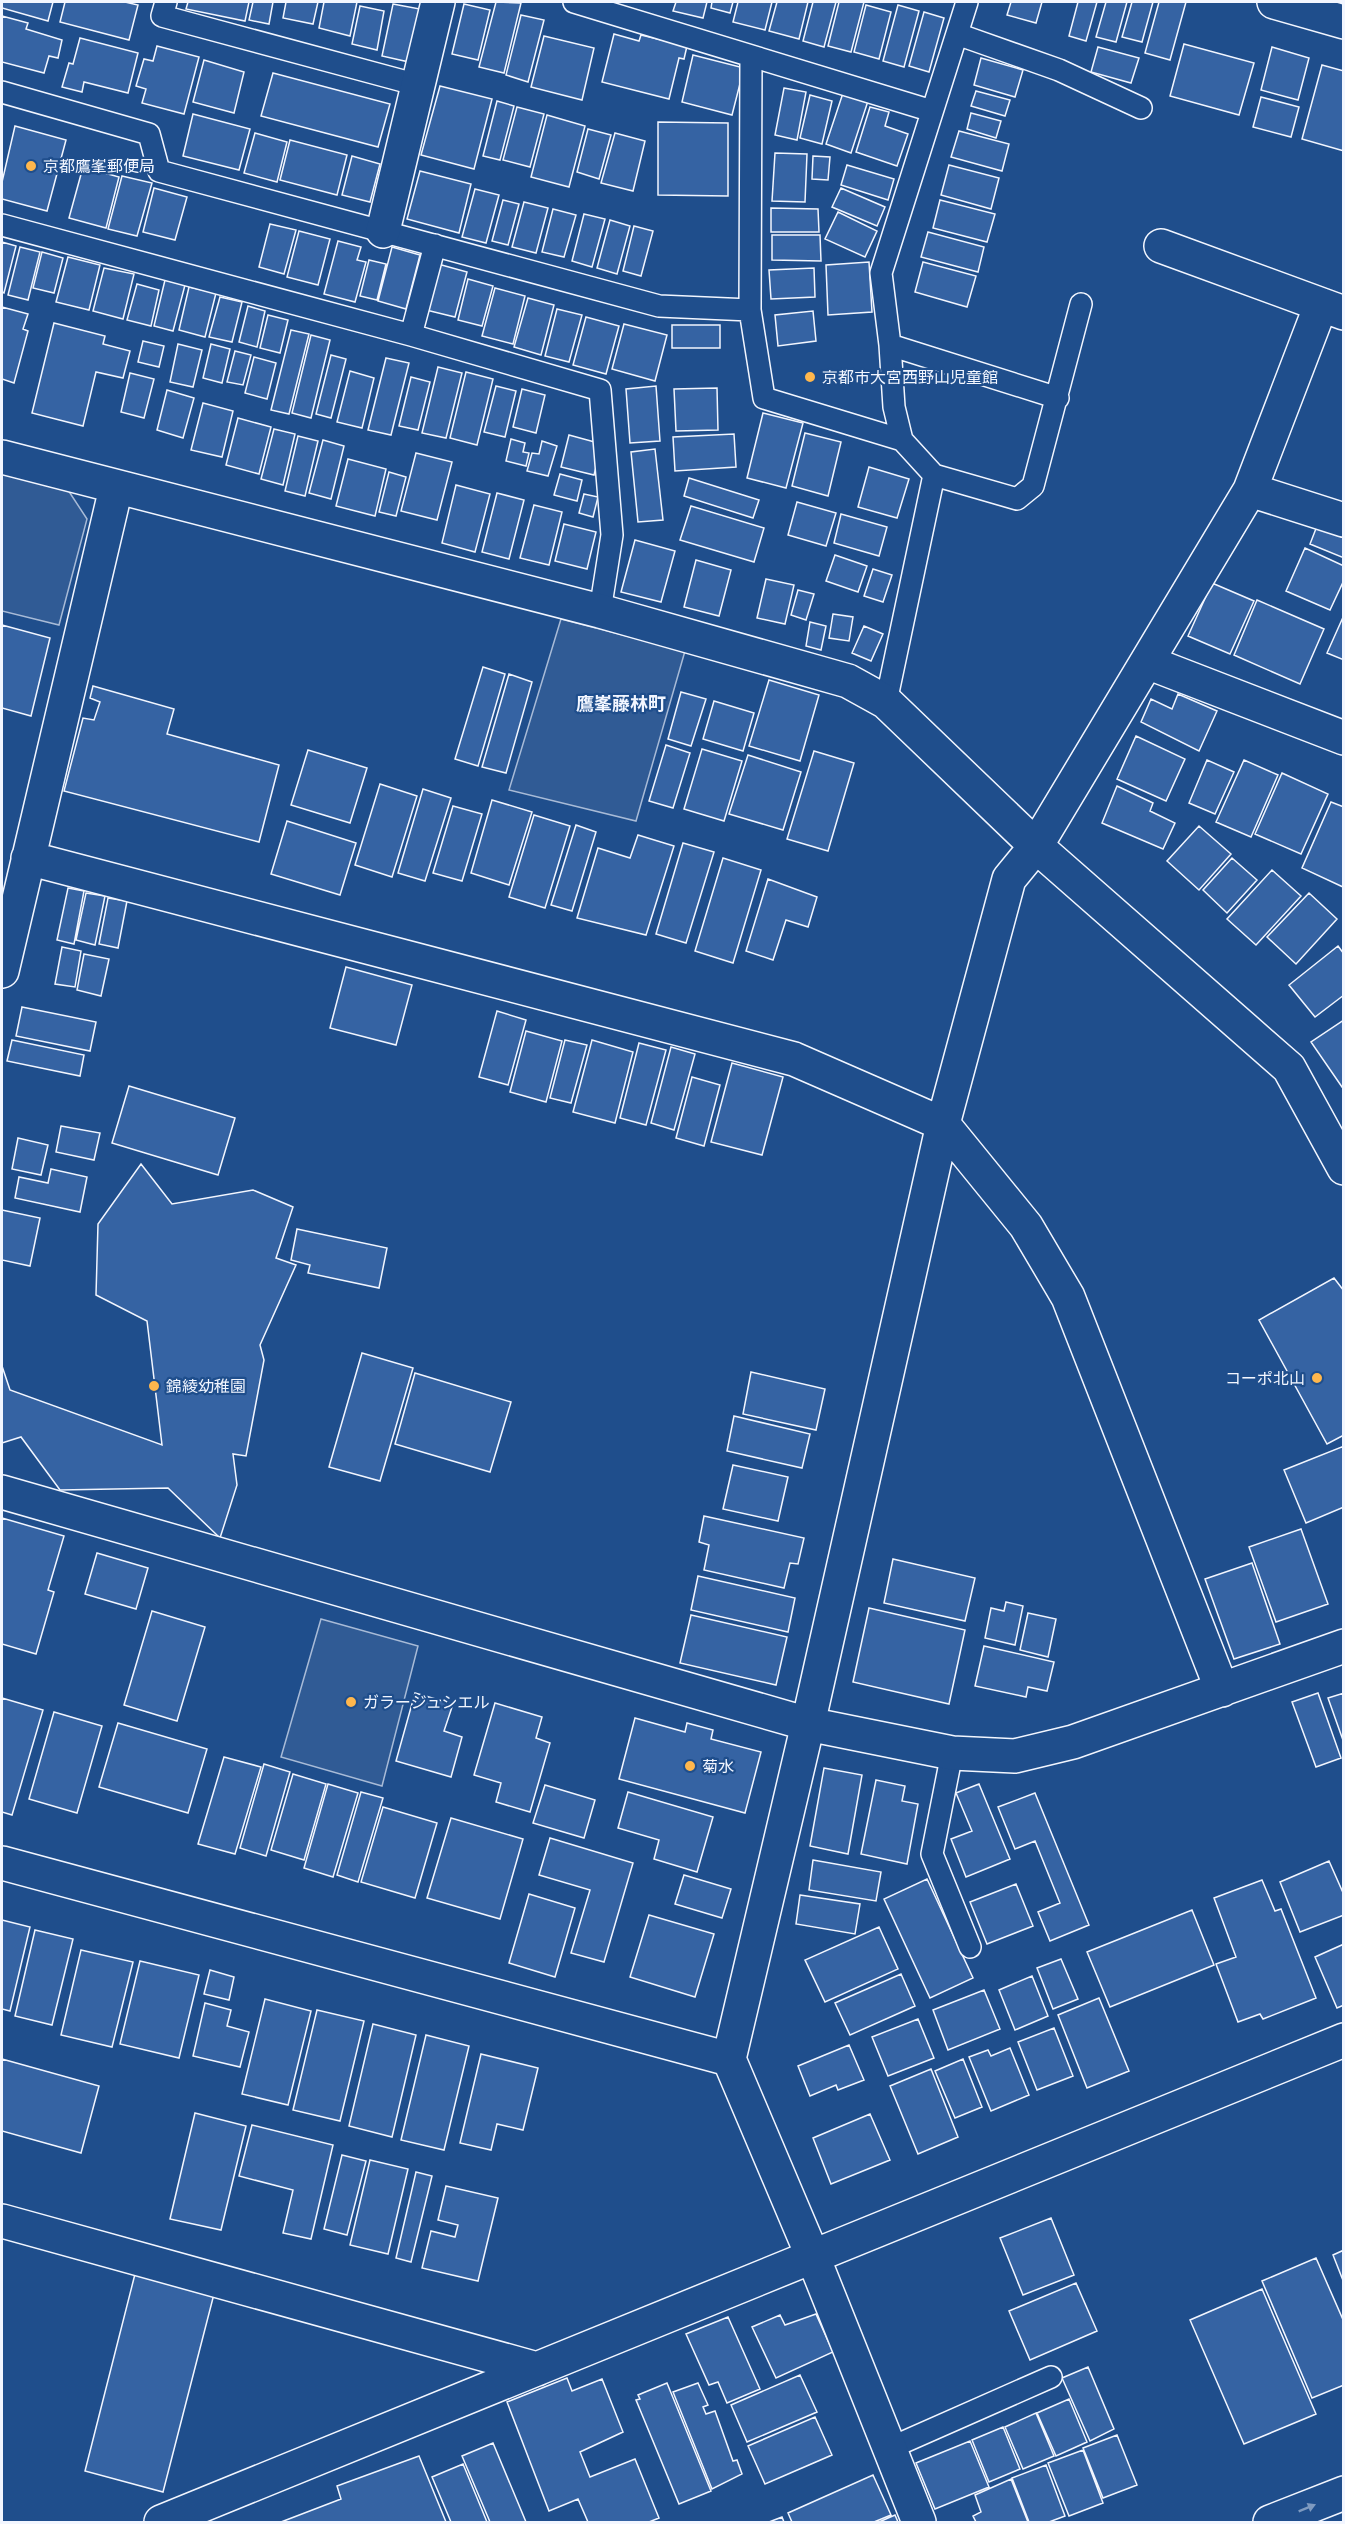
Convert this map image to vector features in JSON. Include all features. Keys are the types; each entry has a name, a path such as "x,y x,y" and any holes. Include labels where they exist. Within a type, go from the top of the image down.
{"street":[{"path":"383,231 438,2"},
{"path":"1274,2 1344,22"},
{"path":"920,2523 888,2449 813,2257 729,2059 808,1724 943,1124 1009,879 1036,846 1250,490 1333,309 1161,246"},
{"path":"2,457 600,611 848,681 886,702 1036,846 1289,1068 1344,1168"},
{"path":"2,971 116,488"},
{"path":"1250,490 1344,520"},
{"path":"1147,662 1344,738"},
{"path":"28,858 794,1059 943,1124 1026,1226 1068,1298 1222,1690"},
{"path":"2,1492 808,1724 952,1753 1016,1756 1073,1742 1344,1646"},
{"path":"2,1863 729,2059"},
{"path":"161,2523 1344,2040"},
{"path":"2,2221 537,2369"},
{"path":"1270,2523 1344,2493"}],"lane":[{"path":"166,2 162,16 418,85"},
{"path":"574,2 751,58 932,111"},
{"path":"967,2 881,273 890,345 894,407 902,440 934,475 1017,499 1033,486 1081,304"},
{"path":"957,34 1059,70 1141,108"},
{"path":"751,58 750,310 764,398 902,440"},
{"path":"2,92 149,134 159,171 659,306 750,310"},
{"path":"2,225 411,335 600,390 612,535 600,611"},
{"path":"411,335 435,245"},
{"path":"890,345 1058,398"},
{"path":"886,702 934,475"},
{"path":"952,1753 932,1854 970,1947"},
{"path":"888,2449 1051,2377"}],"shaded area":[{"path":"2,474 68,490 87,519 59,625 2,611"},
{"path":"561,619 685,651 636,821 509,790"},
{"name":"ガラージュシエル","path":"321,1619 418,1646 382,1786 281,1757"}],"building":[{"path":"2,2 53,2 48,21 2,8"},
{"path":"65,2 125,2 138,5 129,40 60,22"},
{"path":"188,2 249,2 245,21 186,9"},
{"path":"253,2 273,2 269,24 249,20"},
{"path":"286,2 318,2 313,24 283,18"},
{"path":"324,2 357,2 350,36 319,28"},
{"path":"496,2 521,3 504,73 479,67"},
{"path":"676,2 707,2 703,18 673,11"},
{"path":"712,2 733,2 730,13 711,8"},
{"path":"738,2 772,2 765,30 733,22"},
{"path":"777,2 808,2 799,39 769,31"},
{"path":"813,2 836,2 824,47 803,41"},
{"path":"839,2 864,2 851,52 828,46"},
{"path":"1011,2 1042,2 1036,23 1007,15"},
{"path":"1078,2 1097,2 1086,41 1069,36"},
{"path":"1106,2 1127,2 1116,42 1096,37"},
{"path":"1132,2 1153,2 1142,42 1122,37"},
{"path":"1159,2 1186,2 1170,60 1145,53"},
{"path":"393,4 420,9 409,62 382,56"},
{"path":"464,4 490,10 478,60 452,54"},
{"path":"866,5 891,12 879,59 854,52"},
{"path":"898,5 919,11 904,67 883,61"},
{"path":"360,6 384,11 377,50 352,44"},
{"path":"924,12 944,18 929,72 909,66"},
{"path":"521,15 544,20 528,82 506,75"},
{"path":"2,16 28,23 26,29 62,40 58,58 49,56 44,73 2,62"},
{"path":"614,34 639,41 641,35 687,46 684,59 679,58 669,99 602,82"},
{"path":"544,36 594,48 582,100 531,87"},
{"path":"80,38 138,53 128,93 84,82 82,92 62,87 69,63 73,64"},
{"path":"1184,44 1254,63 1239,115 1170,96"},
{"path":"157,46 199,57 184,114 142,103 146,89 136,86 144,59 153,61"},
{"path":"1098,47 1139,58 1131,83 1091,72"},
{"path":"1272,47 1309,58 1298,100 1261,90"},
{"path":"693,55 744,68 732,115 682,102"},
{"path":"981,58 1023,70 1015,97 974,85"},
{"path":"204,60 244,72 234,113 193,102"},
{"path":"1322,65 1344,71 1344,151 1302,139"},
{"path":"273,73 390,104 378,147 261,116"},
{"path":"440,86 492,99 474,169 421,155"},
{"path":"784,88 806,92 797,140 775,135"},
{"path":"976,91 1010,100 1005,116 971,106"},
{"path":"843,93 868,101 851,153 826,144"},
{"path":"810,95 832,101 822,144 800,138"},
{"path":"1261,97 1299,107 1291,137 1253,127"},
{"path":"497,101 514,106 500,160 483,156"},
{"path":"517,107 544,114 530,167 503,160"},
{"path":"870,107 889,112 885,126 908,134 897,166 856,152"},
{"path":"971,113 1001,121 996,138 967,129"},
{"path":"193,114 250,129 239,170 183,156"},
{"path":"547,115 585,126 569,187 531,177"},
{"path":"658,122 728,123 728,196 658,195"},
{"path":"15,126 66,140 47,211 2,199 2,182"},
{"path":"588,129 611,135 599,179 577,172"},
{"path":"959,131 1009,144 1002,171 951,157"},
{"path":"255,133 287,142 277,182 244,173"},
{"path":"615,133 645,141 633,191 601,183"},
{"path":"290,140 347,155 337,195 280,180"},
{"path":"775,153 807,154 805,202 772,201"},
{"path":"352,156 380,164 370,202 342,195"},
{"path":"813,156 830,157 828,180 812,179"},
{"path":"847,165 894,179 888,200 841,185"},
{"path":"949,165 999,178 991,209 941,195"},
{"path":"83,167 119,177 106,228 69,218"},
{"path":"420,171 471,184 459,233 407,219"},
{"path":"122,176 152,183 137,236 108,229"},
{"path":"154,188 187,197 175,240 143,232"},
{"path":"841,188 885,207 877,226 832,207"},
{"path":"475,189 499,195 486,243 462,237"},
{"path":"503,200 519,204 508,245 492,241"},
{"path":"940,200 995,214 987,242 933,228"},
{"path":"524,202 548,208 536,253 512,247"},
{"path":"771,208 818,209 819,232 771,232"},
{"path":"553,209 576,215 564,257 542,252"},
{"path":"838,212 877,231 865,257 825,239"},
{"path":"584,214 605,219 592,267 572,261"},
{"path":"610,220 630,226 617,274 597,268"},
{"path":"270,224 296,230 284,274 259,267"},
{"path":"634,226 653,231 641,276 623,271"},
{"path":"299,231 330,239 318,285 287,277"},
{"path":"928,232 984,247 978,272 921,257"},
{"path":"772,235 820,235 821,261 772,260"},
{"path":"338,241 361,247 357,260 366,262 355,302 324,294"},
{"path":"2,242 16,246 4,293 2,292"},
{"path":"20,247 40,252 28,300 8,295"},
{"path":"392,247 420,255 406,309 378,301"},
{"path":"42,252 63,258 54,293 33,288"},
{"path":"68,257 100,265 89,310 56,302"},
{"path":"369,260 386,264 377,300 360,296"},
{"path":"869,262 872,312 828,315 826,265"},
{"path":"923,262 976,276 967,307 915,292"},
{"path":"438,264 467,272 455,317 426,310"},
{"path":"104,268 134,274 123,319 93,311"},
{"path":"814,268 815,297 771,299 769,270"},
{"path":"468,279 493,286 482,326 458,320"},
{"path":"165,280 185,285 173,331 154,326"},
{"path":"137,284 159,290 151,326 127,320"},
{"path":"189,287 216,293 205,337 179,330"},
{"path":"495,288 525,296 513,344 482,336"},
{"path":"220,297 242,302 232,342 209,337"},
{"path":"528,298 554,305 541,355 514,347"},
{"path":"248,306 265,311 257,347 239,342"},
{"path":"2,307 28,314 23,329 28,331 14,383 2,379"},
{"path":"557,309 582,315 569,362 545,356"},
{"path":"813,311 816,341 778,346 775,315"},
{"path":"268,315 288,320 280,353 260,348"},
{"path":"586,317 619,326 606,374 573,365"},
{"path":"54,323 105,336 103,344 130,351 123,378 96,372 83,426 32,413"},
{"path":"624,324 667,335 655,381 612,369"},
{"path":"672,325 720,325 720,348 672,348"},
{"path":"291,330 309,334 289,414 271,410"},
{"path":"311,335 330,340 311,418 292,413"},
{"path":"143,341 164,346 159,367 138,362"},
{"path":"178,344 202,350 193,387 170,382"},
{"path":"211,344 230,349 222,383 203,378"},
{"path":"235,351 251,355 243,385 227,382"},
{"path":"331,355 346,359 331,418 316,414"},
{"path":"254,357 276,363 267,399 245,393"},
{"path":"386,358 409,363 391,435 368,430"},
{"path":"438,367 462,373 446,438 422,433"},
{"path":"350,371 374,378 362,428 337,422"},
{"path":"466,372 493,379 477,445 450,438"},
{"path":"130,373 154,379 144,418 121,412"},
{"path":"411,377 430,382 418,430 399,426"},
{"path":"496,386 516,391 505,437 484,432"},
{"path":"656,386 660,441 630,443 626,389"},
{"path":"717,388 718,430 676,431 674,389"},
{"path":"522,389 545,395 536,433 513,427"},
{"path":"167,390 194,398 183,438 157,430"},
{"path":"203,403 233,411 222,457 191,450"},
{"path":"763,413 803,423 786,488 747,478"},
{"path":"238,418 271,427 259,474 226,465"},
{"path":"274,429 295,434 283,485 261,479"},
{"path":"805,433 841,442 828,496 792,486"},
{"path":"734,434 736,467 675,471 673,437"},
{"path":"569,435 602,444 594,475 561,467"},
{"path":"298,436 318,441 305,496 285,491"},
{"path":"511,439 525,443 523,452 529,453 526,466 506,461"},
{"path":"323,440 344,446 331,499 309,493"},
{"path":"542,441 557,446 548,476 527,471 532,453 539,454"},
{"path":"655,449 663,520 638,522 631,452"},
{"path":"416,453 452,462 437,520 401,511"},
{"path":"348,459 386,469 375,516 336,506"},
{"path":"869,467 909,479 897,518 858,507"},
{"path":"389,472 406,477 396,516 379,512"},
{"path":"560,474 582,480 577,501 554,495"},
{"path":"689,478 759,500 753,518 684,496"},
{"path":"456,485 490,494 475,552 442,543"},
{"path":"497,493 524,500 509,559 482,552"},
{"path":"584,494 598,497 593,517 579,513"},
{"path":"797,502 836,513 826,546 788,535"},
{"path":"534,505 562,512 549,565 520,558"},
{"path":"691,506 764,528 754,562 680,540"},
{"path":"841,514 887,527 879,556 834,543"},
{"path":"564,524 596,532 587,569 555,561"},
{"path":"1317,526 1344,538 1344,558 1310,544"},
{"path":"635,540 675,551 661,602 621,592"},
{"path":"1305,548 1344,566 1344,580 1330,610 1286,591"},
{"path":"835,555 867,566 858,592 826,581"},
{"path":"696,560 731,570 719,616 684,607"},
{"path":"873,569 892,575 883,602 864,596"},
{"path":"766,579 794,585 785,624 757,618"},
{"path":"1212,583 1254,601 1230,654 1188,636"},
{"path":"798,590 814,594 806,620 791,615"},
{"path":"1257,600 1324,629 1300,684 1234,655"},
{"path":"833,614 853,617 849,641 829,638"},
{"path":"1344,615 1344,660 1327,653"},
{"path":"810,622 826,626 821,650 806,646"},
{"path":"2,625 50,638 31,716 2,708"},
{"path":"864,626 883,634 871,661 852,653"},
{"path":"483,667 505,674 478,766 455,759"},
{"path":"509,674 532,682 506,773 482,767"},
{"path":"769,680 819,695 800,761 749,746"},
{"path":"93,686 174,709 167,734 279,765 259,842 64,791 83,718 94,720 100,702 90,698"},
{"path":"681,692 706,699 691,746 668,739"},
{"path":"1178,694 1217,711 1199,751 1141,722 1151,699 1172,709"},
{"path":"714,701 754,713 743,751 703,739"},
{"path":"1136,736 1185,759 1166,801 1117,779"},
{"path":"666,745 690,753 673,808 649,801"},
{"path":"702,749 742,761 724,821 684,809"},
{"path":"308,750 367,768 350,823 291,805"},
{"path":"814,751 854,763 828,851 787,839"},
{"path":"748,755 801,772 783,830 729,814"},
{"path":"1207,760 1234,772 1215,814 1189,803"},
{"path":"1244,760 1278,775 1251,837 1216,822"},
{"path":"1282,773 1328,794 1301,854 1255,834"},
{"path":"380,784 417,796 392,877 355,865"},
{"path":"1117,786 1153,803 1150,811 1175,823 1163,849 1102,823"},
{"path":"423,789 451,798 425,881 398,873"},
{"path":"492,800 532,812 509,885 471,873"},
{"path":"1331,802 1344,807 1343,887 1302,868"},
{"path":"453,806 482,814 462,881 433,873"},
{"path":"534,815 570,826 545,908 509,897"},
{"path":"287,821 356,843 340,895 271,874"},
{"path":"576,825 596,832 572,911 551,905"},
{"path":"1199,826 1231,854 1199,890 1167,861"},
{"path":"638,835 674,846 646,935 577,918 598,848 630,858"},
{"path":"683,843 714,852 686,943 656,934"},
{"path":"723,858 761,870 733,963 695,951"},
{"path":"1232,858 1257,880 1227,913 1203,890"},
{"path":"1272,870 1301,896 1256,945 1227,919"},
{"path":"768,879 817,897 808,927 786,920 773,960 746,951"},
{"path":"68,888 84,891 74,944 57,940"},
{"path":"86,893 105,896 95,945 76,940"},
{"path":"1309,893 1337,919 1296,964 1267,937"},
{"path":"108,898 127,901 118,948 99,944"},
{"path":"1338,946 1344,954 1344,995 1315,1017 1289,985"},
{"path":"62,947 81,951 75,987 55,984"},
{"path":"84,954 109,959 101,996 77,990"},
{"path":"346,967 412,985 396,1045 330,1028"},
{"path":"22,1007 96,1022 90,1051 16,1036"},
{"path":"497,1011 526,1020 508,1085 479,1077"},
{"path":"1344,1020 1344,1086 1342,1087 1311,1042"},
{"path":"526,1031 562,1041 546,1102 510,1092"},
{"path":"12,1040 84,1055 80,1076 7,1061"},
{"path":"565,1040 587,1045 571,1103 550,1098"},
{"path":"592,1040 633,1052 615,1123 573,1112"},
{"path":"639,1043 666,1050 646,1125 620,1118"},
{"path":"671,1047 695,1054 674,1130 651,1123"},
{"path":"732,1063 783,1077 762,1155 711,1142"},
{"path":"692,1077 720,1085 704,1146 676,1138"},
{"path":"129,1086 235,1118 218,1175 112,1143"},
{"path":"61,1126 100,1133 94,1160 56,1152"},
{"path":"18,1138 48,1145 41,1175 12,1169"},
{"path":"141,1164 172,1204 253,1190 293,1207 276,1258 296,1265 260,1345 264,1360 246,1456 233,1454 237,1485 220,1538 168,1488 60,1490 21,1437 2,1443 2,1366 10,1390 162,1445 147,1321 96,1295 98,1224"},
{"path":"51,1169 87,1177 80,1212 15,1198 19,1177 48,1183"},
{"path":"2,1210 40,1218 30,1266 2,1260"},
{"path":"297,1229 387,1248 379,1288 308,1273 310,1265 291,1260"},
{"name":"コーポ北山","path":"1334,1278 1344,1291 1344,1435 1327,1444 1259,1320"},
{"path":"362,1353 413,1368 380,1481 329,1467"},
{"path":"751,1372 825,1389 816,1430 743,1414"},
{"path":"415,1373 511,1402 490,1472 395,1444"},
{"path":"734,1416 810,1434 802,1468 727,1451"},
{"path":"1344,1446 1344,1507 1306,1523 1284,1470"},
{"path":"733,1465 788,1477 778,1521 723,1509"},
{"path":"704,1516 804,1538 798,1564 790,1563 784,1588 704,1570 709,1545 699,1542"},
{"path":"2,1518 64,1536 48,1590 54,1592 36,1654 2,1644"},
{"path":"1301,1529 1328,1604 1276,1622 1249,1547"},
{"path":"97,1553 148,1568 136,1609 85,1594"},
{"path":"893,1559 975,1578 965,1621 884,1603"},
{"path":"1252,1563 1280,1644 1234,1659 1205,1579"},
{"path":"698,1576 795,1598 788,1632 691,1610"},
{"path":"1006,1602 1023,1606 1015,1645 985,1638 991,1608 1004,1611"},
{"path":"869,1608 965,1630 949,1704 853,1682"},
{"path":"152,1611 205,1627 177,1721 124,1705"},
{"path":"1028,1613 1056,1619 1048,1657 1020,1650"},
{"path":"691,1615 787,1637 776,1685 680,1663"},
{"path":"984,1646 1054,1662 1047,1691 1028,1687 1026,1697 975,1686"},
{"path":"415,1693 453,1704 444,1731 462,1737 451,1777 396,1761"},
{"path":"1318,1693 1341,1758 1316,1767 1292,1702"},
{"path":"1344,1693 1344,1743 1328,1698"},
{"path":"2,1698 43,1710 12,1815 2,1812"},
{"path":"495,1703 542,1717 536,1738 550,1743 530,1812 496,1802 501,1783 474,1775"},
{"path":"54,1712 102,1726 77,1813 29,1799"},
{"name":"菊水","path":"635,1718 685,1732 687,1723 713,1730 711,1739 761,1752 745,1813 619,1779"},
{"path":"118,1723 207,1749 188,1813 99,1787"},
{"path":"224,1757 261,1767 235,1854 198,1844"},
{"path":"264,1764 290,1772 266,1856 240,1848"},
{"path":"824,1768 862,1775 848,1854 810,1846"},
{"path":"293,1774 326,1784 304,1860 271,1850"},
{"path":"876,1780 905,1786 902,1801 918,1804 907,1864 861,1854"},
{"path":"328,1784 358,1793 333,1877 304,1868"},
{"path":"979,1784 1010,1859 966,1877 951,1839 972,1831 956,1793"},
{"path":"545,1785 595,1800 584,1838 533,1823"},
{"path":"361,1792 383,1798 358,1882 337,1875"},
{"path":"628,1792 713,1817 697,1872 654,1859 659,1840 618,1828"},
{"path":"1035,1793 1089,1925 1050,1941 1038,1912 1060,1903 1035,1841 1015,1849 998,1807"},
{"path":"383,1807 437,1823 415,1898 361,1882"},
{"path":"451,1818 523,1839 500,1919 427,1898"},
{"path":"550,1838 633,1863 604,1962 571,1953 590,1890 539,1875"},
{"path":"813,1860 881,1872 876,1901 809,1890"},
{"path":"1329,1861 1344,1895 1344,1915 1300,1932 1280,1882"},
{"path":"684,1875 731,1889 722,1918 675,1904"},
{"path":"927,1879 973,1978 930,1998 884,1899"},
{"path":"1262,1880 1275,1911 1281,1909 1316,1998 1263,2019 1260,2014 1238,2022 1216,1964 1236,1957 1214,1898"},
{"path":"1016,1884 1033,1926 987,1944 970,1902"},
{"path":"529,1894 575,1908 555,1977 509,1963"},
{"path":"800,1895 860,1904 855,1934 796,1924"},
{"path":"1192,1910 1214,1965 1110,2007 1087,1952"},
{"path":"649,1915 714,1934 695,1997 630,1977"},
{"path":"2,1920 30,1927 10,2011 2,2009"},
{"path":"879,1927 898,1969 825,2002 805,1960"},
{"path":"35,1930 73,1939 52,2025 15,2016"},
{"path":"1344,1944 1344,2005 1337,2008 1315,1957"},
{"path":"81,1950 133,1962 112,2047 61,2035"},
{"path":"1061,1959 1078,1999 1053,2009 1037,1968"},
{"path":"140,1961 199,1975 179,2058 120,2044"},
{"path":"210,1970 234,1977 229,2000 204,1994"},
{"path":"901,1974 915,2006 850,2035 835,2003"},
{"path":"1032,1976 1048,2016 1015,2030 999,1990"},
{"path":"984,1990 1000,2029 948,2050 933,2010"},
{"path":"1099,1998 1129,2071 1087,2088 1058,2015"},
{"path":"265,1999 311,2011 288,2105 242,2094"},
{"path":"205,2003 231,2010 227,2026 249,2032 240,2067 193,2056"},
{"path":"317,2010 364,2021 340,2121 293,2110"},
{"path":"918,2019 934,2058 888,2076 872,2037"},
{"path":"373,2024 416,2035 392,2137 349,2126"},
{"path":"1054,2028 1073,2076 1037,2090 1018,2042"},
{"path":"426,2035 469,2046 444,2150 401,2140"},
{"path":"849,2045 864,2080 838,2090 836,2085 810,2096 798,2066"},
{"path":"1010,2048 1029,2095 991,2111 969,2057 988,2050 991,2056"},
{"path":"481,2054 538,2068 523,2130 497,2124 491,2150 460,2143"},
{"path":"2,2059 99,2086 81,2153 2,2131"},
{"path":"963,2059 982,2107 955,2118 935,2071"},
{"path":"931,2069 958,2137 918,2154 890,2086"},
{"path":"195,2113 246,2126 221,2230 170,2219"},
{"path":"870,2114 890,2160 831,2184 813,2138"},
{"path":"252,2125 333,2145 311,2239 283,2233 293,2190 239,2176"},
{"path":"342,2155 366,2161 347,2235 324,2229"},
{"path":"370,2160 408,2169 388,2254 350,2245"},
{"path":"416,2172 432,2176 411,2262 396,2258"},
{"path":"446,2186 498,2198 478,2281 422,2268 431,2231 455,2237 458,2225 438,2220"},
{"path":"1051,2218 1074,2275 1023,2295 1000,2238"},
{"path":"1344,2250 1344,2283 1333,2255"},
{"path":"1316,2258 1344,2322 1344,2385 1312,2398 1262,2281"},
{"path":"135,2274 214,2294 163,2492 85,2471"},
{"path":"1076,2283 1097,2331 1030,2360 1009,2311"},
{"path":"1262,2289 1316,2414 1244,2444 1190,2320"},
{"path":"816,2314 833,2352 776,2378 752,2327 780,2315 785,2325"},
{"path":"728,2317 760,2389 727,2403 718,2382 709,2385 686,2334"},
{"path":"1088,2367 1114,2429 1090,2441 1062,2378"},
{"path":"800,2375 817,2412 747,2442 731,2405"},
{"path":"567,2378 572,2391 602,2379 623,2432 580,2452 590,2477 635,2459 659,2518 649,2522 588,2522 578,2499 549,2511 507,2402"},
{"path":"667,2383 711,2491 679,2504 636,2400 640,2399 638,2395"},
{"path":"698,2383 708,2405 703,2407 706,2414 715,2411 733,2461 737,2460 742,2474 712,2489 673,2392"},
{"path":"1069,2399 1087,2442 1056,2456 1037,2413"},
{"path":"1036,2413 1054,2456 1023,2469 1005,2427"},
{"path":"815,2417 832,2455 765,2484 748,2446"},
{"path":"1003,2427 1020,2469 989,2482 972,2440"},
{"path":"1117,2435 1137,2485 1103,2498 1083,2448"},
{"path":"970,2441 989,2487 935,2509 916,2463"},
{"path":"493,2443 526,2522 490,2522 462,2456"},
{"path":"1083,2450 1103,2503 1069,2516 1048,2463"},
{"path":"419,2456 446,2522 281,2522 341,2499 337,2486"},
{"path":"463,2464 487,2522 451,2522 432,2477"},
{"path":"1046,2465 1065,2516 1049,2522 1029,2522 1012,2478"},
{"path":"873,2475 891,2515 874,2522 792,2522 788,2513"},
{"path":"1011,2479 1028,2522 976,2522 973,2516 981,2512 975,2495"},
{"path":"895,2515 898,2522 879,2522"},
{"path":"782,2517 784,2522 769,2522"}],"place":[{"name":"京都鷹峯郵便局","path":"31,166"},
{"name":"京都市大宮西野山児童館","path":"810,377"},
{"name":"コーポ北山","path":"1317,1378"},
{"name":"錦綾幼稚園","path":"154,1386"},
{"name":"ガラージュシエル","path":"351,1702"},
{"name":"菊水","path":"690,1766"}],"district":[{"name":"鷹峯藤林町","path":"621,703"}]}
